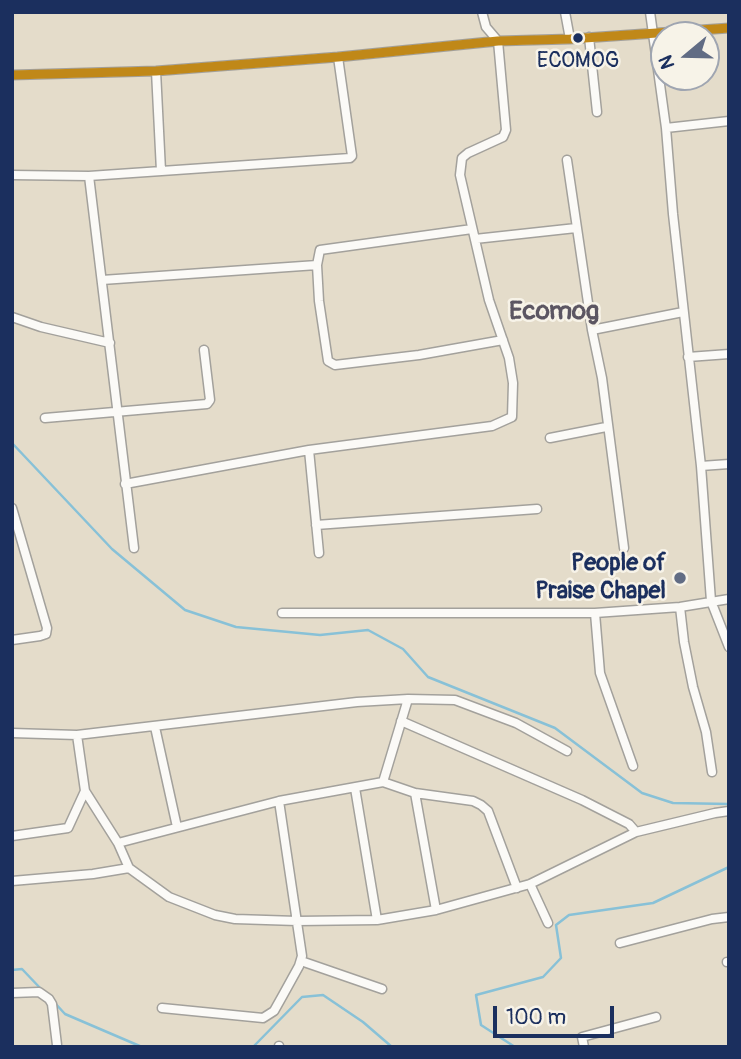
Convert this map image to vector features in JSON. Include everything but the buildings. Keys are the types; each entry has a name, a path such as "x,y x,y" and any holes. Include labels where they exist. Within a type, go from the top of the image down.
{"street":[{"path":"125,484 309,450 492,426 512,417 514,400 509,358 489,300 460,165 462,158 468,153 503,137 506,130 498,41 486,27 482,12"},
{"path":"565,12 570,38"},
{"path":"12,75 156,71 498,41 650,32"},
{"path":"589,37 597,112"},
{"path":"12,175 89,176 350,158 352,156 338,57"},
{"path":"156,71 162,171"},
{"path":"661,91 701,466 711,601 729,647"},
{"path":"666,128 729,121"},
{"path":"567,160 603,388 606,428 624,548"},
{"path":"89,176 134,548"},
{"path":"475,239 576,228"},
{"path":"472,229 323,249 318,254 317,265 322,326 331,364 419,355 503,341"},
{"path":"102,280 317,265"},
{"path":"592,330 683,312"},
{"path":"12,317 41,327 110,343"},
{"path":"45,418 209,402 204,350"},
{"path":"688,357 729,354"},
{"path":"550,438 606,428"},
{"path":"309,450 319,552"},
{"path":"701,466 729,464"},
{"path":"12,508 47,628 46,634 12,640"},
{"path":"316,525 537,509"},
{"path":"282,613 595,612 680,607 729,599"},
{"path":"680,607 684,642 706,732 712,772"},
{"path":"595,612 600,673 633,766"},
{"path":"383,782 408,699"},
{"path":"12,733 77,735 357,702 455,700 516,723 567,751"},
{"path":"401,721 582,800 629,824 636,832"},
{"path":"155,727 177,827"},
{"path":"77,735 85,791 118,844 129,868 167,896 215,915 235,919 377,920 436,910 530,884 636,832 729,811"},
{"path":"118,844 279,801 383,782 415,793 473,801 481,805 488,811 517,888"},
{"path":"355,788 377,920"},
{"path":"12,836 68,828 85,791"},
{"path":"415,793 436,910"},
{"path":"162,1008 267,1017 274,1011 301,961 279,801"},
{"path":"12,881 129,868"},
{"path":"530,884 548,923"},
{"path":"621,943 729,917"},
{"path":"301,961 382,989"},
{"path":"12,993 39,992 49,999 57,1045"},
{"path":"584,1047 582,1037 656,1017"}],"waterway":[{"path":"12,443 112,549 185,610 236,627 320,635 368,630 403,649 428,677 555,728 642,793 673,803 729,804"},
{"path":"515,1047 481,1025 476,995 543,977 561,958 556,925 569,915 653,903 729,867"},
{"path":"12,970 22,969 42,990"},
{"path":"253,1047 302,997 323,995 363,1022 392,1047"},
{"path":"54,1002 65,1014 142,1047"}],"transit line":[{"path":"12,75 156,71 498,41 729,28"}],"place":[{"name":"ECOMOG","path":"578,38"},
{"name":"People of Praise Chapel","path":"680,578"}],"district":[{"name":"Ecomog","path":"554,312"}]}
